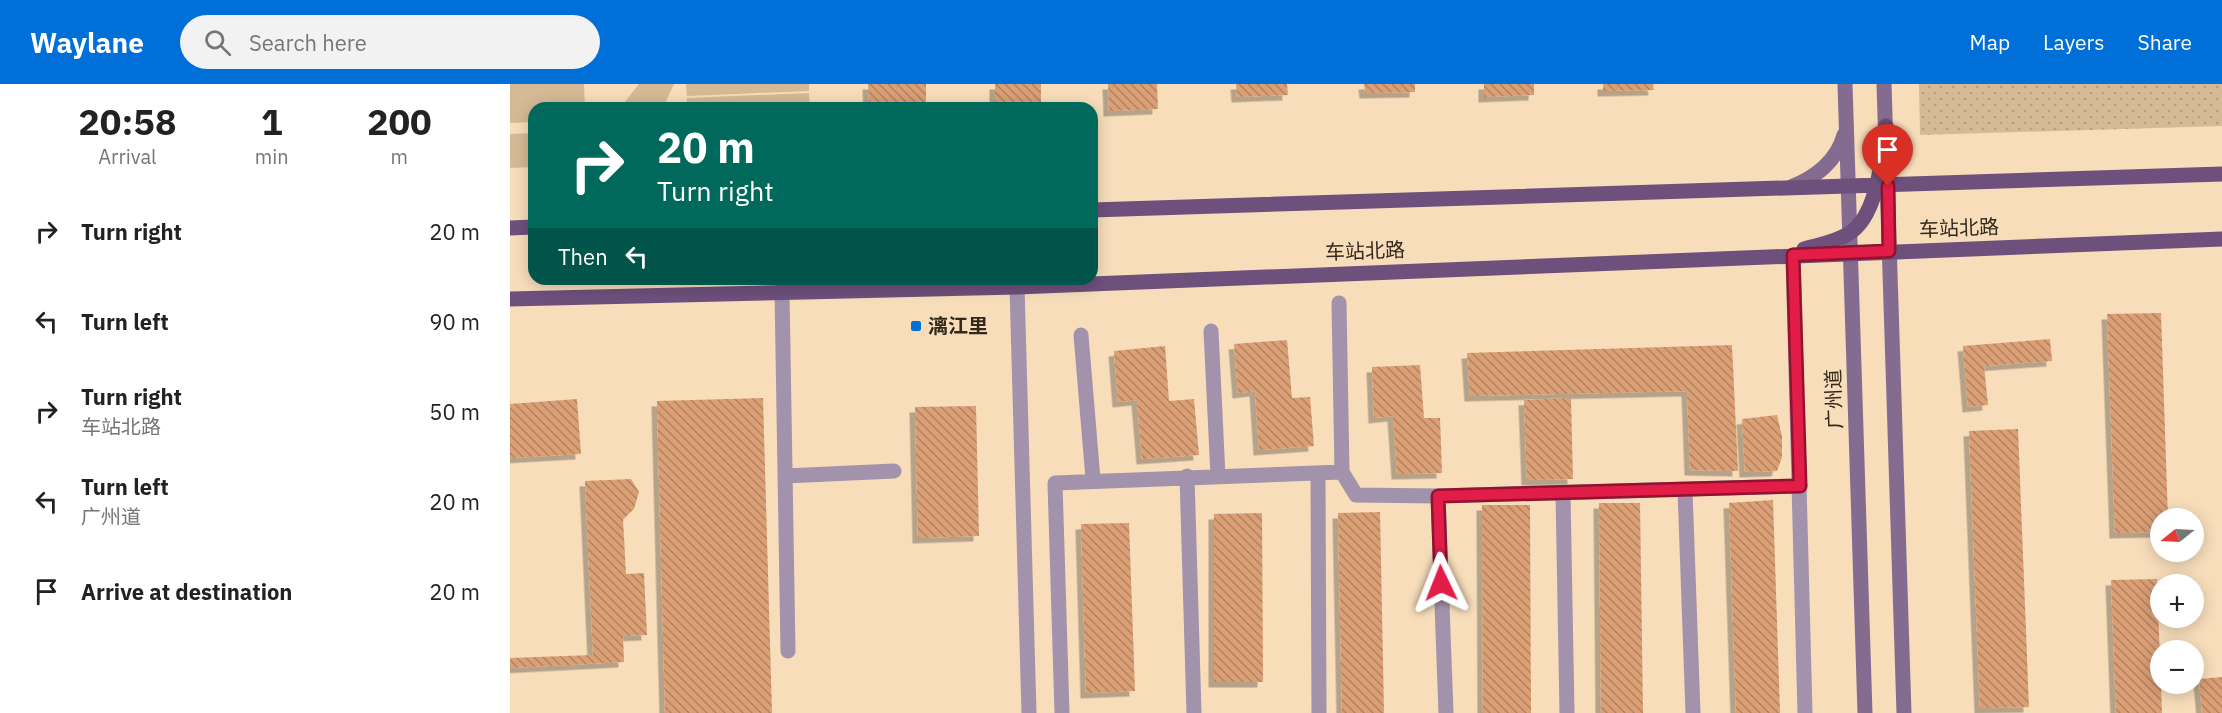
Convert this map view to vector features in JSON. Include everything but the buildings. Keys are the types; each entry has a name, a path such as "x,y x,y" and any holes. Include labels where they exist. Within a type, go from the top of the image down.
{"main road":[{"path":"1098,210 1848,188 2222,174"},
{"path":"1785,255 1850,234 1862,221 1882,186"},
{"path":"510,228 528,227"},
{"name":"车站北路","path":"1098,284 2222,239"},
{"name":"车站北路","path":"510,299 1065,285"}],"street":[{"name":"广州道","path":"1845,84 1865,713"},
{"path":"1884,84 1886,126 1882,186 1889,251 1904,713"},
{"path":"1783,190 1802,183 1828,165 1842,143 1846,126"},
{"path":"1785,255 1800,486 1805,713"},
{"path":"1017,287 1029,713"},
{"path":"782,291 788,651"},
{"path":"1339,303 1342,472 1356,495 1438,496 1800,486"},
{"path":"1211,331 1218,476"},
{"path":"1081,335 1093,479"},
{"path":"785,476 894,471"},
{"path":"1062,713 1055,483 1093,479 1342,472"},
{"path":"1318,473 1319,713"},
{"path":"1187,476 1194,713"},
{"path":"1685,490 1693,713"},
{"path":"1563,493 1567,713"},
{"path":"1438,496 1446,713"}],"shaded area":[{"path":"510,84 584,84 585,102 528,102 528,122 510,123"},
{"path":"639,84 674,84 666,102 625,102"},
{"path":"686,84 809,84 809,91 687,96"},
{"path":"1919,84 2222,84 2222,126 1920,135"},
{"path":"809,93 810,102 687,102 687,98"},
{"path":"528,133 528,167 510,168 510,134"}],"place":[{"name":"漓江里","path":"916,326"}],"route":[{"path":"1441,583 1438,496 1800,486 1793,255 1889,251 1888,186"}]}
